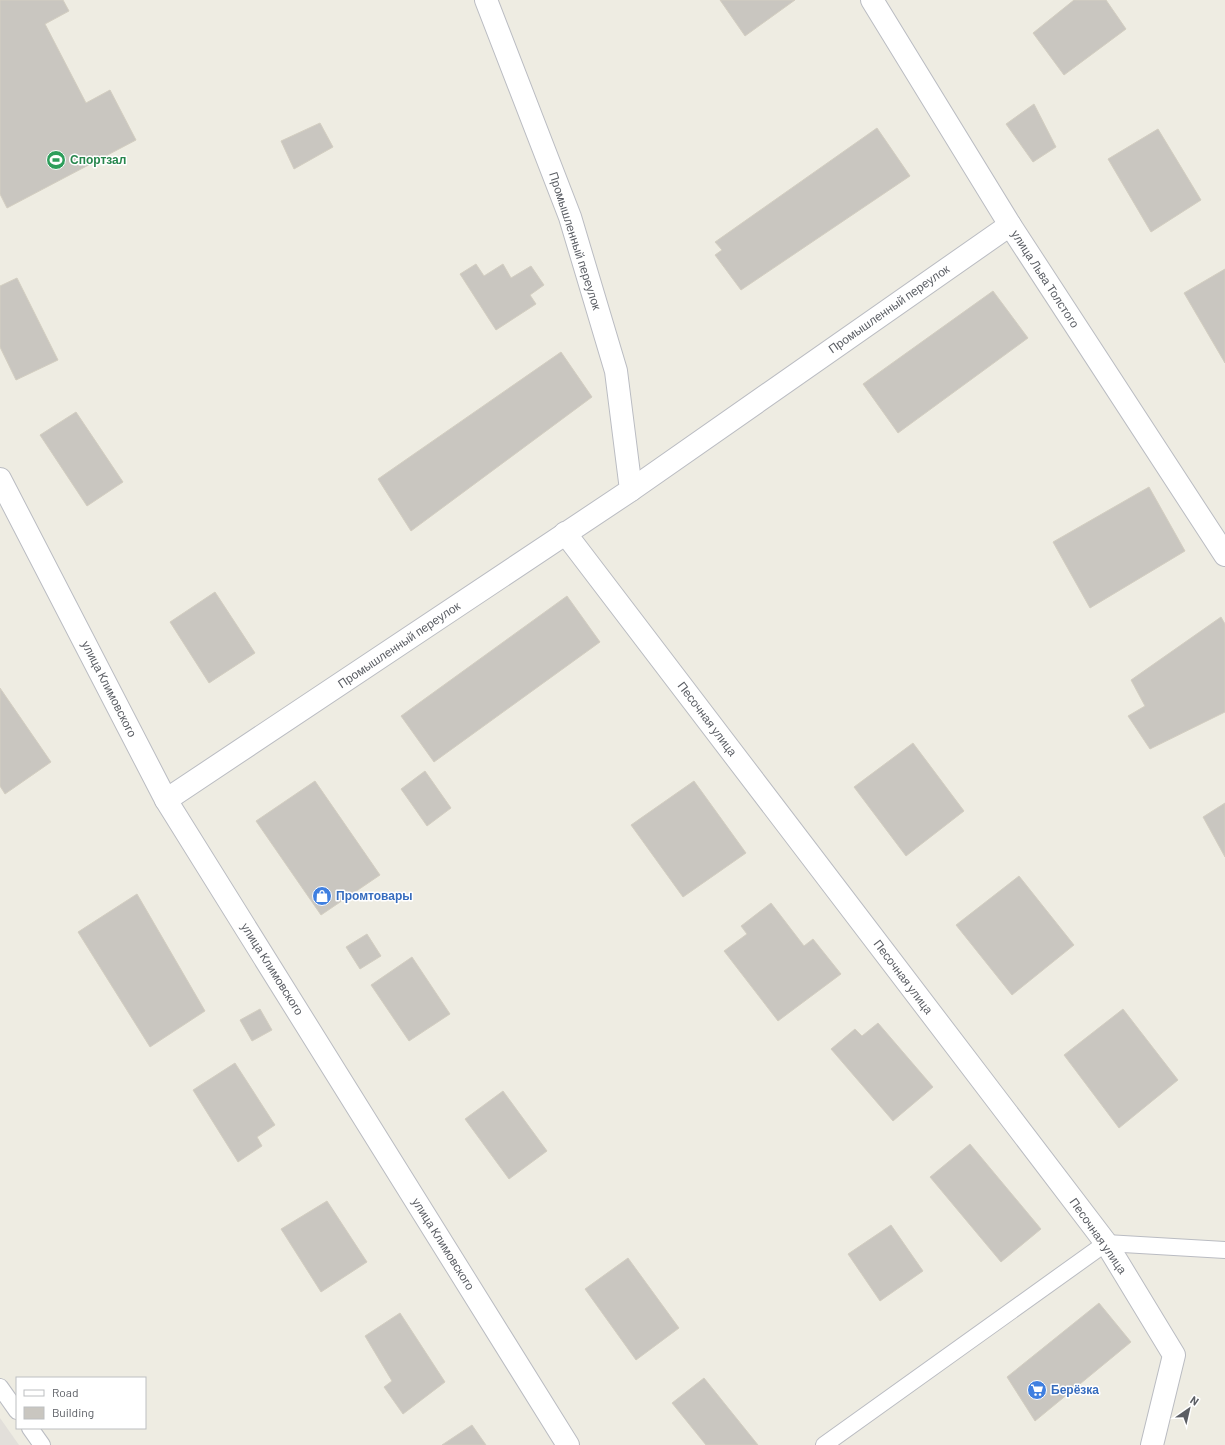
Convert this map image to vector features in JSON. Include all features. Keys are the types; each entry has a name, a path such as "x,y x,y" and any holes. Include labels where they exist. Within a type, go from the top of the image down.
{"street":[{"name":"Промышленный переулок","path":"486,0 570,217 616,371 631,490"},
{"name":"улица Льва Толстого","path":"872,0 1010,225 1225,555"},
{"name":"Промышленный переулок","path":"166,800 631,490 1010,225"},
{"name":"улица Климовского","path":"0,479 166,800 568,1445"},
{"name":"Песочная улица","path":"565,533 1106,1243 1174,1355 1152,1445"}],"lane":[{"path":"824,1445 1106,1243 1225,1250"},
{"path":"0,1387 16,1410"},
{"path":"31,1429 42,1445"}],"shaded area":[{"path":"0,1418 19,1445 0,1445"}],"building":[{"path":"0,0 63,0 69,11 45,24 86,103 110,90 136,140 7,208 0,194"},
{"path":"720,0 795,0 745,36"},
{"path":"1074,0 1106,0 1126,29 1064,75 1033,33"},
{"path":"1034,104 1056,147 1033,162 1006,124"},
{"path":"320,123 333,147 294,169 281,141"},
{"path":"877,128 910,176 741,290 715,255 722,250 715,242"},
{"path":"1158,129 1201,200 1151,232 1108,159"},
{"path":"476,264 484,276 503,264 511,278 531,266 544,285 530,295 536,304 496,330 460,274"},
{"path":"1225,269 1225,363 1184,293"},
{"path":"17,278 58,360 16,380 0,347 0,286"},
{"path":"993,291 1028,338 898,433 863,384"},
{"path":"561,352 592,397 411,531 378,479"},
{"path":"76,412 123,482 87,506 40,435"},
{"path":"1149,487 1185,551 1090,608 1053,542"},
{"path":"215,592 255,653 209,683 170,622"},
{"path":"567,596 600,642 434,762 401,716"},
{"path":"1221,617 1225,624 1225,712 1150,749 1128,716 1145,706 1131,680"},
{"path":"0,688 51,762 5,794 0,786"},
{"path":"913,743 964,811 906,856 854,787"},
{"path":"425,771 451,808 427,826 401,789"},
{"path":"315,781 380,875 321,915 256,821"},
{"path":"694,781 746,853 683,897 631,825"},
{"path":"1225,803 1225,857 1203,817"},
{"path":"1019,876 1074,945 1012,995 956,925"},
{"path":"137,894 205,1011 150,1047 78,932"},
{"path":"771,903 804,946 813,939 841,974 778,1021 724,951 747,934 741,926"},
{"path":"367,934 381,956 360,969 346,947"},
{"path":"412,957 450,1014 409,1041 371,985"},
{"path":"260,1009 272,1030 252,1041 240,1020"},
{"path":"1123,1009 1178,1080 1119,1128 1064,1055"},
{"path":"878,1023 933,1087 893,1121 831,1049 855,1029 862,1036"},
{"path":"235,1063 275,1125 257,1137 262,1146 238,1162 193,1090"},
{"path":"503,1091 547,1151 509,1179 465,1119"},
{"path":"970,1144 1041,1229 1001,1262 930,1177"},
{"path":"327,1201 367,1262 321,1292 281,1229"},
{"path":"891,1225 923,1271 880,1301 848,1254"},
{"path":"628,1258 679,1328 636,1360 585,1289"},
{"path":"1099,1303 1131,1342 1035,1421 1007,1377"},
{"path":"400,1313 445,1382 403,1414 384,1387 392,1381 365,1336"},
{"path":"704,1378 758,1445 706,1445 672,1403"},
{"path":"472,1425 486,1445 442,1445"}],"place":[{"name":"Спортзал","path":"56,160"},
{"name":"Промтовары","path":"322,896"},
{"name":"Берёзка","path":"1037,1390"}]}
